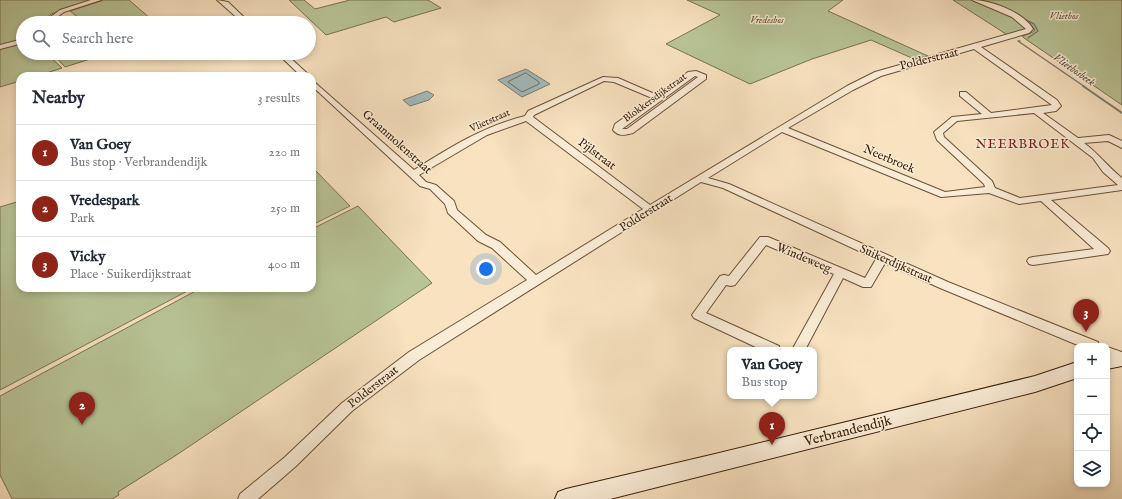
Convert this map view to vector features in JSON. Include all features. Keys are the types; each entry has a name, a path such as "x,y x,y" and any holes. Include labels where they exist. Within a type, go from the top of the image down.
{"main road":[{"path":"1110,361 1122,358"},
{"name":"Verbrandendijk","path":"566,499 596,495 1027,386 1074,371"}],"street":[{"path":"53,16 98,0"},
{"path":"220,0 226,3 240,16"},
{"name":"Polderstraat","path":"246,499 290,462 347,407 425,349 850,88 878,74 1027,32 1030,29 1029,25 1020,19 976,0"},
{"path":"0,47 16,43"},
{"path":"976,47 1054,102 1057,106 1053,109 955,119 937,134 989,183 990,190"},
{"path":"289,60 302,72"},
{"name":"Blokkersdijkstraat","path":"696,73 702,75 702,78 630,131 623,133 617,130 618,126 658,98 690,74 696,73"},
{"name":"Blokkersdijkstraat","path":"598,80 611,79 658,98"},
{"name":"Vlietstraat","path":"413,175 457,148 515,120 528,118 531,113 598,80"},
{"name":"Graanmolenstraat","path":"316,86 423,184 433,187 450,203 452,211 482,238 496,245 536,281"},
{"path":"963,94 990,116"},
{"path":"1036,111 1096,156 1106,170 1122,183"},
{"name":"Pijlstraat","path":"528,118 650,210"},
{"name":"Neerbroek","path":"782,129 936,193 945,195 990,190 1019,201 1122,187"},
{"path":"1075,141 1109,138 1122,145"},
{"name":"Suikerdijkstraat","path":"701,179 726,186 829,232 882,258 1085,343"},
{"path":"1033,261 1104,251 1043,198"},
{"name":"Windeweeg","path":"767,347 698,315 724,279 731,282 764,240 867,284 882,258"},
{"name":"Windeweeg","path":"800,347 840,273"},
{"path":"1110,353 1122,358"}],"green space":[{"path":"0,0 93,0 49,16 16,16 16,41 0,46"},
{"path":"104,0 129,0 148,16 76,16 70,11"},
{"path":"289,0 304,0 315,9 350,0 428,0 441,8 394,22 386,17 326,35 316,26 316,16 306,16"},
{"name":"Vredesbos","path":"687,0 843,0 828,11 928,56 914,59 871,40 812,59 750,84 666,44 720,15"},
{"path":"953,0 974,0 1009,15 1028,29 1009,36"},
{"name":"Vlietbos","path":"977,0 1122,0 1122,105 1024,38 1022,36 1035,30 1031,25 1018,16"},
{"path":"16,44 16,60 53,60 62,68 50,72 16,72 16,82 0,87 0,48"},
{"path":"58,60 87,60 65,67"},
{"path":"316,171 350,206 316,223"},
{"path":"16,202 16,292 185,292 0,390 0,207"},
{"path":"358,206 432,283 178,454 118,492 119,495 112,499 12,499 0,475 0,396 194,292 316,292 316,227"}],"water":[{"path":"526,69 550,84 522,97 498,80"},
{"path":"427,91 434,95 429,100 410,106 403,100"}],"waterway":[{"name":"Vlietbosbeek","path":"982,0 988,3"},
{"name":"Vlietbosbeek","path":"1018,16 1034,24 1038,31 1028,38"},
{"name":"Vlietbosbeek","path":"1020,41 1018,41 1085,87"},
{"name":"Vlietbosbeek","path":"1083,86 1122,113"}],"place":[{"name":"Vicky","path":"1086,332"},
{"name":"Vredespark","path":"82,425"},
{"name":"Van Goey","path":"772,445"}],"district":[{"name":"NEERBROEK","path":"1023,144"}]}
